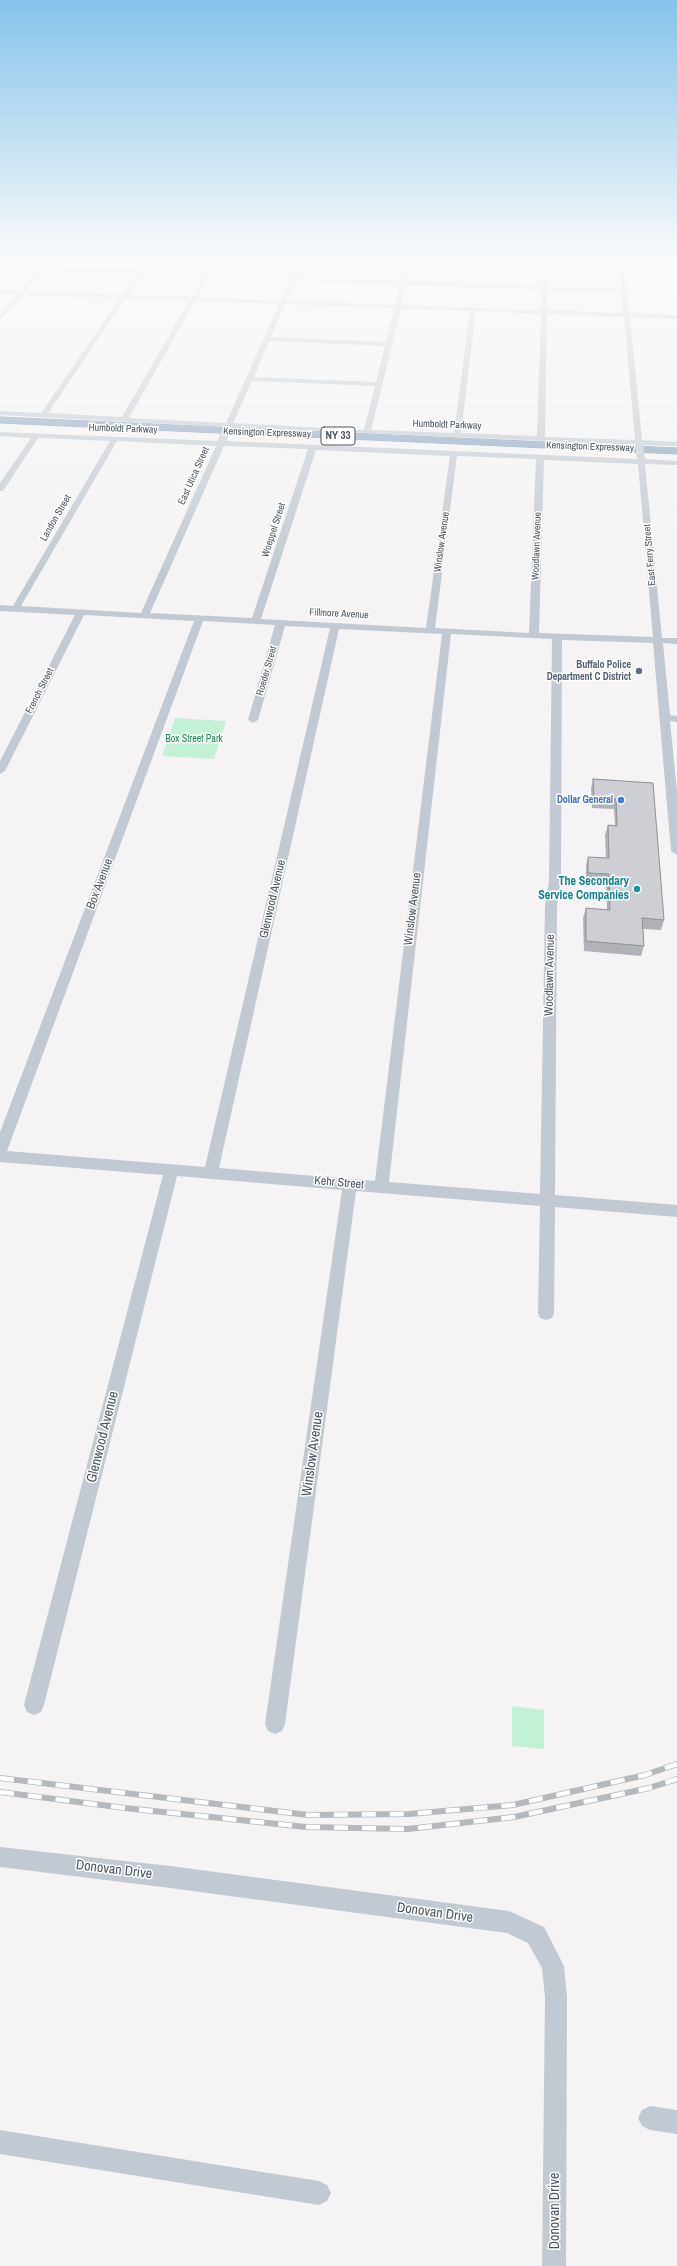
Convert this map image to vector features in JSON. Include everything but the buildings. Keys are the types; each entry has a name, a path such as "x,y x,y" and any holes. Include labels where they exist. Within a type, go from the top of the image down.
{"highway":[{"path":"0,417 226,426"},
{"name":"Kensington Expressway","path":"0,420 677,451"},
{"name":"Kensington Expressway","path":"0,427 677,457"},
{"path":"0,433 115,438"}],"street":[{"path":"43,416 79,364"},
{"path":"125,419 157,364"},
{"name":"East Utica Street","path":"145,615 222,442 226,426 255,364"},
{"path":"367,432 384,364"},
{"path":"457,436 466,364"},
{"path":"540,439 542,364"},
{"name":"East Ferry Street","path":"631,364 677,851"},
{"path":"249,379 379,384"},
{"name":"Humboldt Parkway","path":"0,413 226,426 639,444 677,444"},
{"name":"Humboldt Parkway","path":"0,433 35,437 222,442 540,457 641,460 677,463"},
{"path":"0,489 35,437"},
{"name":"Landon Street","path":"16,608 115,438"},
{"name":"Woeppel Street","path":"256,621 312,447"},
{"name":"Winslow Avenue","path":"430,630 454,453"},
{"name":"Woodlawn Avenue","path":"534,636 540,457"},
{"name":"Fillmore Avenue","path":"0,608 534,636 677,641"},
{"name":"French Street","path":"0,771 81,612"},
{"name":"Box Avenue","path":"0,1151 200,618"},
{"name":"Roeder Street","path":"253,720 281,622"},
{"name":"Glenwood Avenue","path":"211,1173 336,625"},
{"name":"Winslow Avenue","path":"381,1187 447,631"},
{"name":"Woodlawn Avenue","path":"546,1313 551,905 555,881 557,637"},
{"path":"664,718 677,719"},
{"name":"Kehr Street","path":"0,1156 677,1211"},
{"name":"Glenwood Avenue","path":"34,1705 171,1170"},
{"name":"Winslow Avenue","path":"275,1724 350,1184"},
{"name":"Donovan Drive","path":"0,1857 170,1877 509,1922 536,1935 553,1966 556,1997 554,2266"},
{"path":"650,2118 677,2122"},
{"path":"0,2142 319,2193"}],"green space":[{"name":"Box Street Park","path":"175,718 226,721 214,759 162,756"},
{"path":"512,1706 544,1710 544,1749 512,1746"}],"railway":[{"path":"0,1778 308,1815 409,1814 513,1805 645,1775 677,1764"},
{"path":"0,1792 125,1808 306,1827 408,1829 514,1817 649,1788 677,1779"}],"place":[{"name":"Buffalo Police Department C District","path":"639,671"},
{"name":"Dollar General","path":"621,800"},
{"name":"The Secondary Service Companies","path":"637,889"}]}
